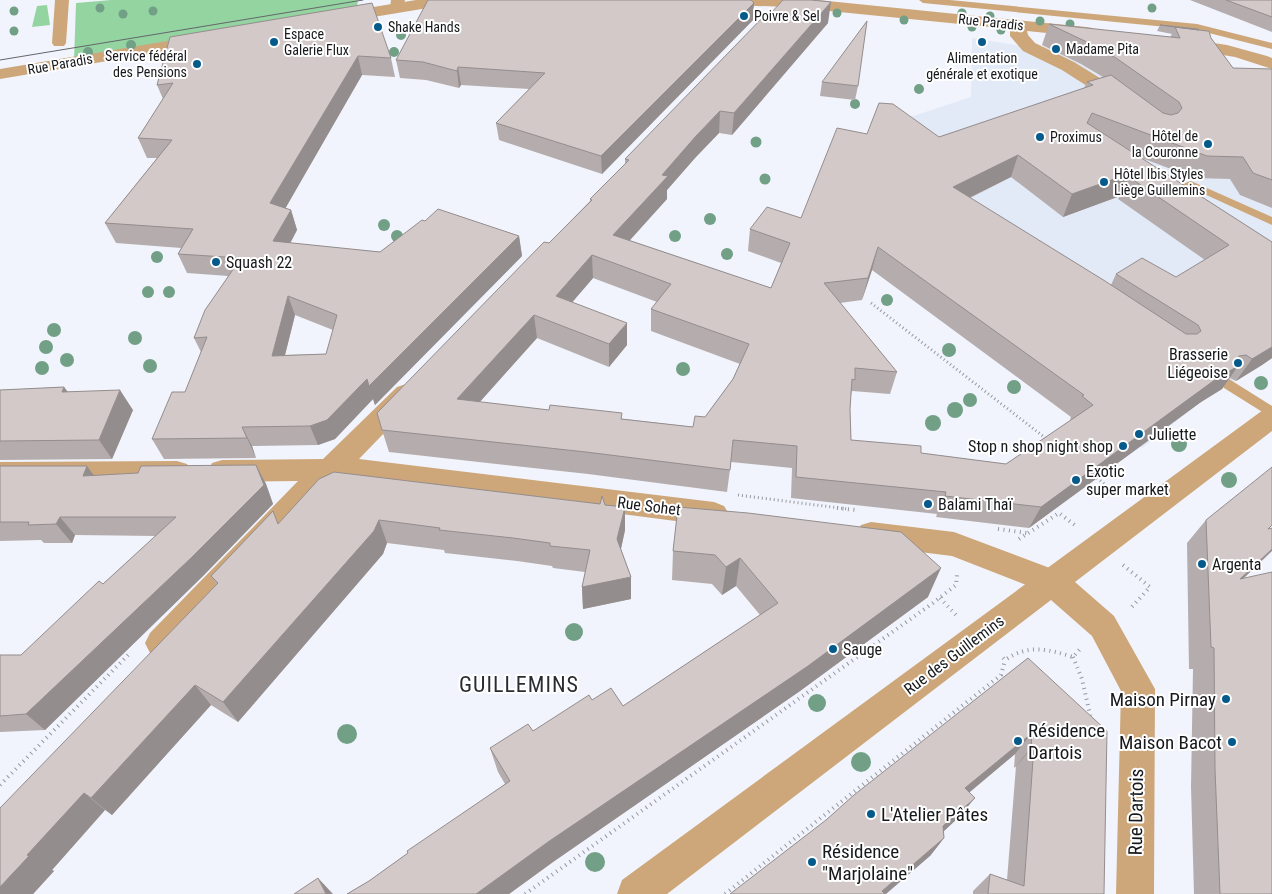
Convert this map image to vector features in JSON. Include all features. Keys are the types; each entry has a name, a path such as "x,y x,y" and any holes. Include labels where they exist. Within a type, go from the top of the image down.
{"street":[{"path":"59,43 62,0"},
{"path":"319,20 398,4 446,0"},
{"path":"731,0 757,8 777,8 796,1"},
{"name":"Rue Paradis","path":"796,1 1128,37"},
{"path":"1018,25 1019,36 1029,47 1068,66 1112,92 1133,108"},
{"name":"Rue Paradis","path":"0,74 217,37"},
{"path":"1163,40 1218,48 1272,64"},
{"path":"140,653 330,470 426,374"},
{"name":"Rue des Guillemins","path":"636,894 1272,415"},
{"name":"Rue Sohet","path":"0,473 368,470 735,517"},
{"path":"844,530 954,544 1052,582"},
{"name":"Rue Dartois","path":"1052,582 1103,626 1138,689 1135,894"}],"lane":[{"path":"923,0 1197,27 1272,46"},
{"path":"1175,190 1191,184 1272,221"},
{"path":"1229,384 1272,415"}],"path":[{"path":"872,303 1054,445"},
{"path":"525,894 956,585 957,576 953,570"},
{"path":"0,785 140,653"},
{"path":"1073,657 1079,668 1085,689 1091,723"},
{"path":"725,894 1001,675 1005,660"}],"shaded area":[{"path":"972,38 1040,49 1044,46 1272,85 1272,358 1201,402 1142,448 1046,379 883,126 971,97"}],"green space":[{"path":"111,0 358,0 356,14 74,61 76,3"},
{"path":"47,5 50,25 32,27 37,6"}],"building":[{"path":"428,0 751,0 754,3 601,156 496,123 545,73 458,67 457,71 423,62 396,60"},
{"path":"783,0 831,2 734,113 720,111 696,136 662,175 668,176 613,235 771,288 790,243 750,229 767,207 801,218 837,128 867,134 879,103 893,104 939,137 1093,85 1087,82 1111,75 1163,113 1171,115 1178,113 1182,108 1179,102 1116,58 1049,24 1180,38 1175,27 1209,31 1211,38 1233,68 1272,69 1272,180 1253,173 1243,157 1207,156 1092,113 1087,123 1272,242 1272,347 1252,359 1246,355 1239,356 1236,361 1238,366 1216,379 1041,507 945,496 946,492 796,477 797,446 733,440 730,470 382,430 377,413 544,242 549,243 592,200 590,199 629,160 625,159 768,12 770,14","holes":["1018,155 1072,194 1131,173 1129,177 1229,245 1176,277 1142,258 1116,274 1198,325 1201,331 1197,334 1186,334 1105,281 953,187","878,247 1084,395 1082,396 1093,405 1006,464 921,453 921,446 851,440 850,409 852,379 855,380 855,368 897,372 824,283 868,278","592,255 671,284 651,309 749,344 733,379 705,417 695,416 693,427 621,419 622,413 550,405 549,410 457,399 534,315 609,344 627,323 556,296"]},
{"path":"1226,0 1272,0 1272,17"},
{"path":"372,3 391,58 358,56 270,203 291,210 273,241 380,252 422,220 425,221 438,209 519,236 369,386 367,379 327,420 310,426 242,427 247,438 152,439 172,392 185,392 207,337 194,338 205,310 241,258 178,254 193,229 105,223 172,140 138,138 173,83 157,85 170,37","holes":["288,296 337,315 326,354 272,356"]},
{"path":"867,21 858,86 822,82"},
{"path":"1160,25 1198,29 1199,30 1175,27"},
{"path":"64,387 62,392 120,390 99,440 0,441 0,390"},
{"path":"256,465 264,485 191,558 26,714 0,716 0,655 21,655 99,581 103,584 176,517 60,517 56,524 28,525 29,522 0,522 0,466 87,466 83,476 138,473 141,466"},
{"path":"1272,467 1272,525 1268,529 1272,528 1272,549 1240,579 1272,572 1272,894 1220,894 1215,769 1214,648 1211,647 1206,520"},
{"path":"334,472 600,504 602,496 605,505 625,507 617,539 631,577 582,587 590,550 550,546 550,543 439,530 440,528 379,520 374,531 223,702 195,685 91,798 84,793 0,887 0,808 218,583 211,576 273,511 278,524 319,479"},
{"path":"678,507 748,513 901,532 941,568 808,666 548,842 476,894 347,894 369,881 408,853 407,851 510,781 490,748 528,724 533,731 589,695 592,700 611,688 623,706 778,603 740,558 726,567 715,555 673,551"},
{"path":"1028,658 1107,731 1104,894 988,894 990,874 1024,886 1034,746 1031,748 1032,733 965,788 975,798 943,826 944,838 882,891 885,894 730,894 826,820 854,795"},
{"path":"318,878 326,894 294,894"}],"tram line":[{"path":"0,60 363,0"}],"place":[{"name":"Poivre & Sel","path":"744,16"},
{"name":"Shake Hands","path":"378,27"},
{"name":"Espace Galerie Flux","path":"274,42"},
{"name":"Alimentation générale et exotique","path":"982,42"},
{"name":"Madame Pita","path":"1056,49"},
{"name":"Service fédéral des Pensions","path":"197,64"},
{"name":"Proximus","path":"1040,137"},
{"name":"Hôtel de la Couronne","path":"1208,144"},
{"name":"Hôtel Ibis Styles Liège Guillemins","path":"1104,182"},
{"name":"Squash 22","path":"216,262"},
{"name":"Brasserie Liégeoise","path":"1238,363"},
{"name":"Juliette","path":"1139,434"},
{"name":"Stop n shop night shop","path":"1123,446"},
{"name":"Exotic super market","path":"1076,480"},
{"name":"Balami Thaï","path":"928,504"},
{"name":"Argenta","path":"1202,564"},
{"name":"Sauge","path":"833,649"},
{"name":"Maison Pirnay","path":"1226,699"},
{"name":"Résidence Dartois","path":"1018,741"},
{"name":"Maison Bacot","path":"1232,742"},
{"name":"L'Atelier Pâtes","path":"871,814"},
{"name":"Résidence \"Marjolaine\"","path":"812,862"}],"district":[{"name":"GUILLEMINS","path":"519,684"}]}
